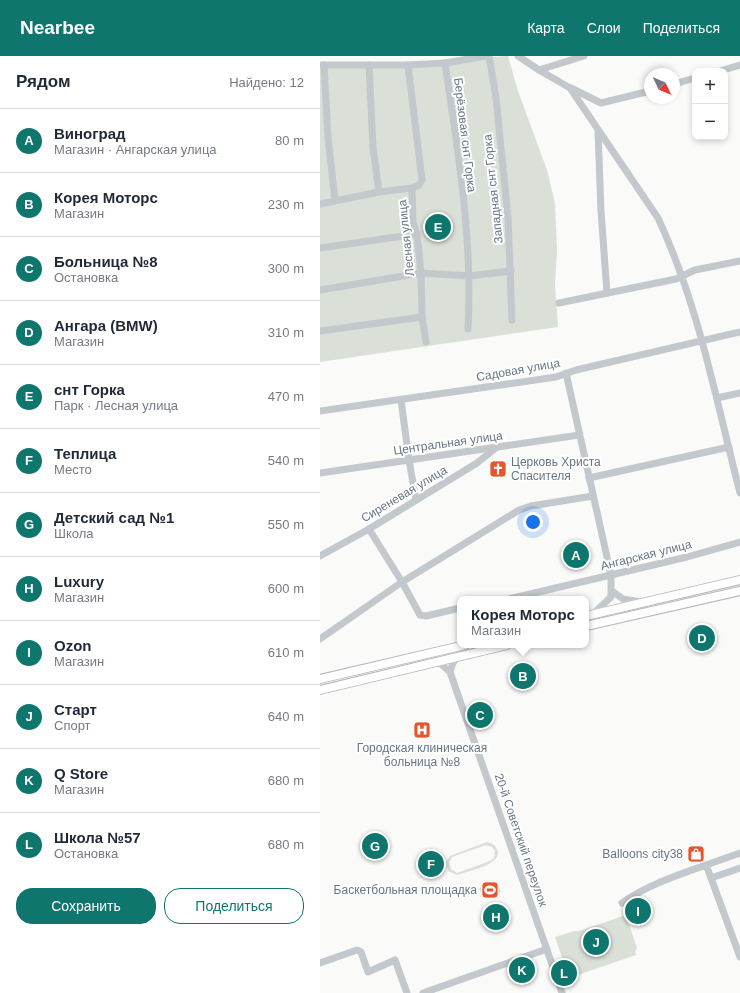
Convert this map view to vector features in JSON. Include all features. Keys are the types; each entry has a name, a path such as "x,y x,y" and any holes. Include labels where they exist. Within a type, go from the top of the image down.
{"main road":[{"path":"589,615 740,580"},
{"path":"589,625 740,591"},
{"path":"320,679 457,647"},
{"path":"320,690 494,648"}],"street":[{"path":"335,201 322,65 408,65 445,63 486,56"},
{"name":"Западная снт Горка","path":"489,56 496,98 508,217 512,320"},
{"path":"518,56 570,88 601,103 644,92"},
{"path":"539,70 584,56"},
{"name":"Берёзовая снт Горка","path":"445,63 462,173 468,276 470,283 468,329"},
{"path":"370,65 373,147 379,192"},
{"name":"Лесная улица","path":"408,65 422,180 419,185 412,188 413,222 417,234 421,273 422,317 426,342"},
{"path":"728,69 740,65"},
{"path":"680,82 692,79"},
{"path":"570,88 658,218 683,276 702,339 729,447 737,467 740,493"},
{"path":"598,131 607,293"},
{"path":"320,204 379,192 412,188"},
{"path":"320,248 417,234"},
{"path":"559,303 683,276 695,270 740,261"},
{"path":"320,290 421,273 468,276 511,271"},
{"path":"320,331 422,317"},
{"name":"Садовая улица","path":"320,411 551,378 702,339 740,332"},
{"path":"566,373 611,575 612,591 608,601 589,615"},
{"path":"717,398 740,393"},
{"path":"402,400 409,460 416,500"},
{"name":"Центральная улица","path":"320,473 579,435"},
{"name":"Сиреневая улица","path":"320,556 369,529 477,463 497,447"},
{"path":"589,478 729,447"},
{"path":"320,639 402,582 519,510 531,506 593,496"},
{"path":"369,529 402,582 420,615 426,616 457,609"},
{"name":"Ангарская улица","path":"522,596 740,542"},
{"path":"612,591 623,599 643,602"},
{"path":"435,663 441,664 450,672 457,657"},
{"name":"20-й Советский переулок","path":"450,672 562,993"},
{"path":"622,903 659,884 706,864 740,854"},
{"path":"706,864 740,957"},
{"path":"711,878 740,868"},
{"path":"423,993 547,948"},
{"path":"320,963 357,950 361,952 368,972 395,960 407,993"}],"shaded area":[{"path":"508,56 518,91 547,170 555,203 557,251 555,285 558,327 320,362 320,68"},
{"path":"487,842 495,846 498,855 490,863 457,875 448,871 446,862 450,856","holes":["486,845 492,847 495,851 494,858 490,861 457,873 451,869 449,863 452,857"]},
{"name":"Баскетбольная площадка","path":"497,882 501,892 483,898 479,888"},
{"path":"626,915 637,948 635,951 636,955 569,978 555,937 574,931 579,931"}],"place":[{"name":"снт Горка","path":"438,227"},
{"name":"Церковь Христа Спасителя","path":"498,469"},
{"name":"Виноград","path":"576,555"},
{"name":"Ангара (BMW)","path":"702,638"},
{"name":"Корея Моторс","path":"523,676"},
{"name":"Больница №8","path":"480,715"},
{"name":"Городская клиническая больница №8","path":"422,730"},
{"name":"Детский сад №1","path":"375,846"},
{"name":"Balloons city38","path":"696,854"},
{"name":"Теплица","path":"431,864"},
{"name":"Баскетбольная площадка","path":"490,890"},
{"name":"Ozon","path":"638,911"},
{"name":"Luxury","path":"496,917"},
{"name":"Старт","path":"596,942"},
{"name":"Q Store","path":"522,970"},
{"name":"Школа №57","path":"564,973"}]}
